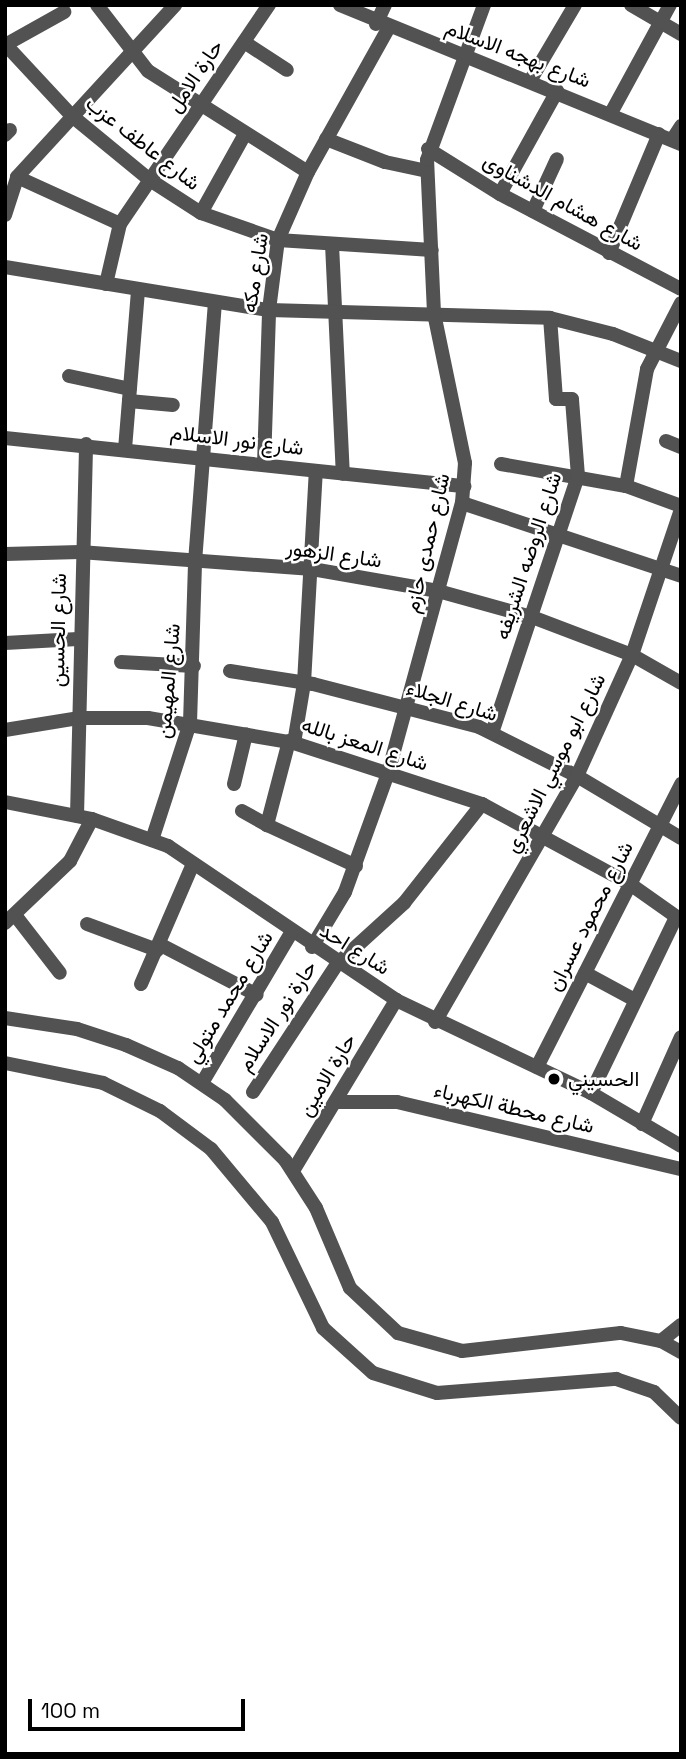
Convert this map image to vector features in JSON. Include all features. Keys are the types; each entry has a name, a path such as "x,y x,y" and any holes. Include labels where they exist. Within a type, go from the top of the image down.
{"street":[{"path":"97,5 130,52 200,107 308,172"},
{"path":"5,215 17,177 175,5"},
{"name":"حارة الامل","path":"106,285 120,224 269,5"},
{"name":"شارع بهجه الاسلام","path":"340,5 382,27 464,53 671,140"},
{"name":"شارع مكه","path":"264,464 269,310 278,240 308,172 382,27 385,5"},
{"name":"شارع حمدى حازم","path":"312,947 356,866 388,774 462,503 465,463 434,313 427,171 428,149 484,5"},
{"path":"530,81 575,5"},
{"path":"631,5 681,34"},
{"path":"611,113 670,5"},
{"path":"5,45 64,12"},
{"path":"244,42 287,69"},
{"name":"شارع عاطف عزب","path":"5,45 72,116 150,180 201,213 278,240 432,250"},
{"path":"500,194 557,91"},
{"path":"610,253 681,126"},
{"path":"201,213 245,134"},
{"path":"326,139 385,162 427,171"},
{"name":"شارع هشام الدشناوى","path":"428,149 500,194 681,289"},
{"path":"533,211 557,159"},
{"path":"17,177 120,224"},
{"path":"332,244 333,313 343,474"},
{"path":"5,267 269,310 550,318 656,350 681,361"},
{"path":"125,449 138,290"},
{"name":"شارع المهيمن","path":"152,840 190,723 201,457 215,303"},
{"path":"625,486 643,381 681,303"},
{"name":"شارع الروضه الشريفه","path":"492,733 560,537 578,476 572,399 556,399 550,318"},
{"path":"69,376 129,395 173,405"},
{"name":"شارع نور الاسلام","path":"5,438 86,444 465,486"},
{"path":"666,441 681,447"},
{"name":"شارع الحسين","path":"77,816 80,552 86,444"},
{"path":"501,464 625,486 681,508"},
{"path":"267,825 292,742 304,683 316,471"},
{"path":"462,503 681,576"},
{"name":"شارع ابو موسي الاشعري","path":"435,1022 577,776 632,655 681,508"},
{"name":"شارع الزهور","path":"5,554 80,552 312,569 438,591 532,617 632,655 681,683"},
{"path":"5,643 78,639"},
{"path":"121,662 194,666"},
{"name":"شارع الجلاء","path":"230,671 304,683 407,708 492,733 577,776 681,838"},
{"name":"شارع المعز بالله","path":"5,730 78,719 190,723 292,742 482,804 629,884 678,918"},
{"path":"234,784 246,733"},
{"name":"شارع محمود عسران","path":"537,1067 681,784"},
{"name":"شارع احد","path":"5,803 92,819 152,840 193,864 337,964 396,1000 435,1022 591,1093 681,1146"},
{"path":"337,964 425,880 482,804"},
{"path":"242,811 356,866"},
{"path":"60,973 10,919 70,861 92,819"},
{"path":"141,984 193,864"},
{"path":"591,1093 678,918"},
{"path":"87,924 158,947 257,995"},
{"name":"شارع محمد متولي","path":"202,1083 257,995 291,933"},
{"name":"حارة نور الاسلام","path":"253,1092 337,964"},
{"path":"585,972 635,1000"},
{"name":"حارة الامين","path":"293,1171 396,1000"},
{"path":"5,1018 101,1036 202,1083 247,1118 293,1171 316,1208 350,1288 380,1321 418,1343 462,1351 621,1334 661,1341 681,1352"},
{"path":"642,1124 681,1037"},
{"path":"5,1063 103,1083 160,1111 211,1149 272,1222 323,1328 373,1373 437,1393 616,1379 654,1392 681,1418"},
{"name":"شارع محطة الكهرباء","path":"336,1102 397,1102 681,1169"},
{"path":"661,1341 681,1325"}],"place":[{"name":"الحسيني","path":"554,1079"}]}
